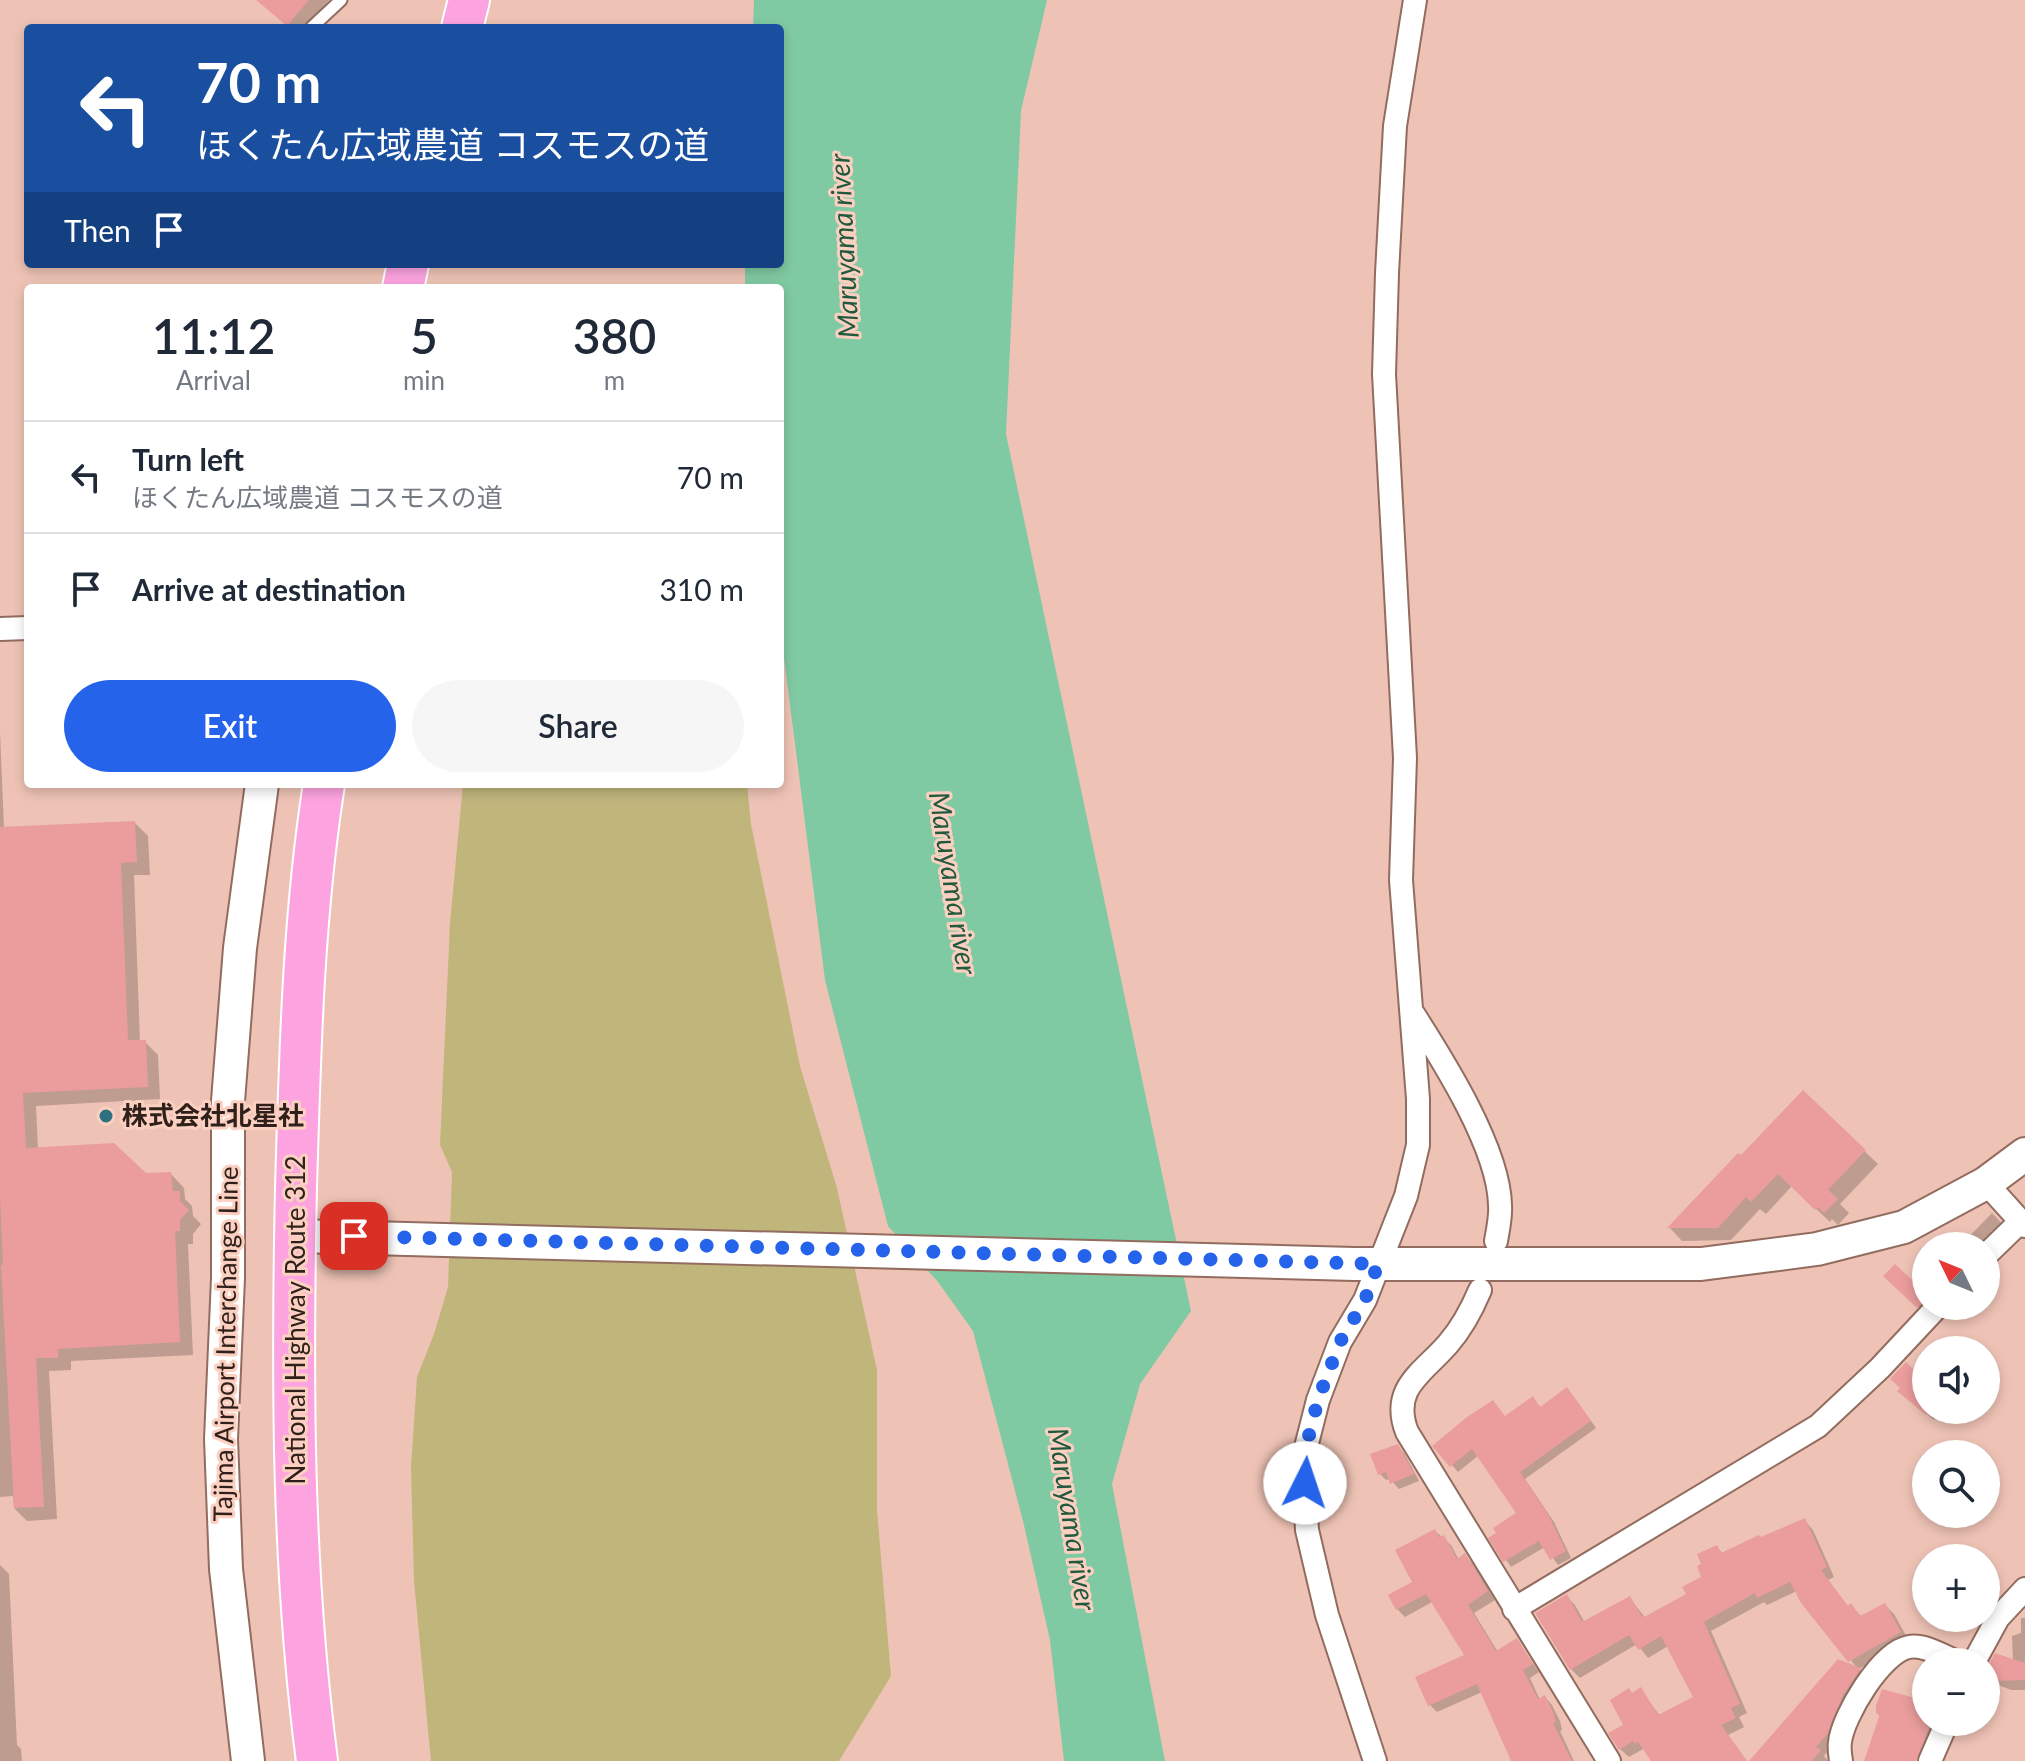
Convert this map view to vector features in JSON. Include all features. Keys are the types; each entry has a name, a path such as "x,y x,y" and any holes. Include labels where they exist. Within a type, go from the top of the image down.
{"highway":[{"path":"463,24 469,0"},
{"name":"National Highway Route 312","path":"317,1761 302,1622 294,1475 295,1236 298,1058 324,788"}],"street":[{"path":"1375,1761 1320,1587 1307,1530 1303,1459 1318,1400 1340,1342 1365,1300 1366,1264 1406,1196 1418,1145 1413,1013 1405,959 1401,880 1405,758 1384,374 1395,126 1415,0"},
{"path":"0,629 24,628"},
{"name":"Tajima Airport Interchange Line","path":"248,1761 226,1569 221,1439 228,1278 228,1101 240,948 261,788"},
{"path":"1413,1013 1463,1101 1495,1173 1500,1202 1496,1241"},
{"path":"295,1236 1366,1264 1701,1264 1817,1249 1904,1227 1986,1183 2025,1154"},
{"path":"1986,1183 2022,1224 2000,1243"},
{"path":"1480,1290 1465,1322 1408,1387 1402,1402 1401,1417 1407,1432 1514,1609 1609,1761"},
{"path":"1514,1609 1818,1426 1880,1368 1925,1320"},
{"path":"1982,1648 1998,1618 2025,1589"},
{"path":"1841,1761 1840,1740 1848,1718 1870,1681 1896,1652 1914,1646 1919,1648"},
{"path":"1930,1761 1941,1736"}],"lane":[{"path":"315,24 341,0"}],"shaded area":[{"path":"463,788 747,788 751,824 800,1066 837,1188 877,1370 877,1510 891,1676 839,1761 431,1761 414,1581 411,1467 417,1377 448,1287 452,1172 440,1145 450,923"}],"water":[{"name":"Maruyama river","path":"754,0 1047,0 1021,111 1006,434 1191,1311 1140,1384 1112,1484 1165,1761 1064,1761 1050,1640 1023,1521 973,1331 938,1282 888,1226 825,980 784,657 784,284 745,284 745,268 784,268 784,24 753,24"}],"building":[{"path":"256,0 309,0 289,24 285,24"},
{"path":"135,821 137,862 121,863 128,1040 146,1040 148,1087 23,1093 26,1148 114,1143 146,1173 171,1172 173,1191 180,1191 180,1201 189,1210 180,1220 180,1231 175,1231 180,1342 58,1349 58,1358 36,1358 44,1507 14,1508 1,1265 0,827"},
{"path":"1803,1090 1866,1150 1828,1190 1838,1199 1824,1213 1818,1207 1815,1210 1778,1174 1751,1202 1746,1197 1718,1228 1667,1228 1738,1153 1741,1155"},
{"path":"1895,1264 1912,1280 1912,1303 1883,1276"},
{"path":"1906,1362 1912,1368 1912,1403 1897,1391 1900,1388 1890,1379"},
{"path":"1567,1387 1591,1421 1520,1472 1548,1514 1566,1551 1550,1560 1539,1541 1503,1562 1488,1538 1496,1533 1493,1528 1516,1513 1472,1449 1450,1467 1432,1446 1493,1400 1505,1416 1533,1396 1540,1407"},
{"path":"1398,1444 1414,1474 1390,1484 1386,1472 1378,1475 1370,1454"},
{"path":"1805,1518 1827,1567 1821,1570 1848,1606 1851,1603 1860,1616 1885,1603 1901,1632 1848,1662 1801,1603 1790,1582 1757,1598 1755,1593 1704,1622 1740,1704 1731,1708 1736,1718 1721,1725 1747,1761 1651,1761 1638,1742 1635,1744 1633,1741 1619,1750 1608,1733 1623,1725 1610,1700 1629,1688 1632,1693 1641,1687 1658,1715 1693,1697 1661,1636 1638,1650 1629,1635 1570,1670 1535,1613 1567,1594 1582,1622 1630,1596 1642,1617 1646,1616 1686,1594 1682,1587 1701,1577 1697,1554 1717,1545 1721,1553"},
{"path":"1435,1529 1439,1537 1444,1535 1457,1559 1465,1553 1488,1591 1468,1605 1496,1651 1517,1638 1533,1664 1523,1670 1538,1699 1545,1695 1556,1722 1553,1723 1572,1761 1511,1761 1477,1684 1428,1706 1415,1677 1464,1655 1426,1594 1396,1610 1388,1595 1412,1582 1395,1550"},
{"path":"2000,1655 2025,1663 2025,1680 2000,1681"},
{"path":"1838,1659 1861,1668 1843,1695 1828,1733 1816,1747 1821,1750 1812,1761 1749,1761"},
{"path":"1882,1689 1912,1697 1912,1736 1926,1736 1916,1761 1864,1761 1880,1714 1876,1713"}],"place":[{"name":"株式会社北星社","path":"106,1116"}],"route":[{"path":"354,1236 1378,1264 1365,1300 1340,1342 1318,1400 1303,1459 1305,1483"}]}
